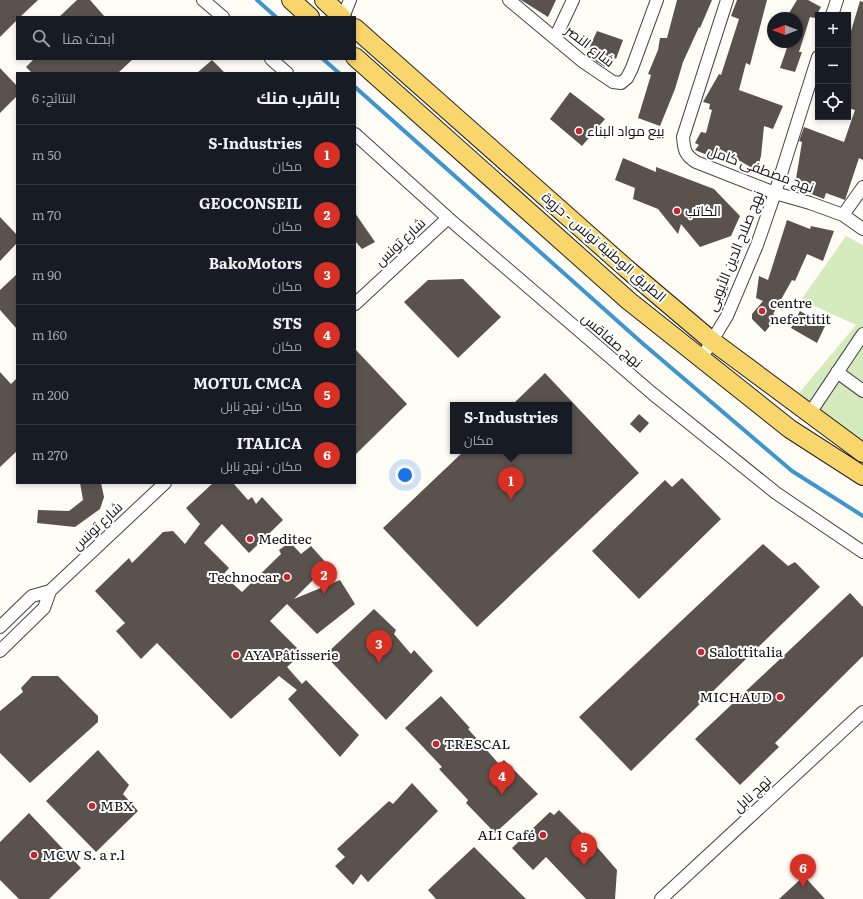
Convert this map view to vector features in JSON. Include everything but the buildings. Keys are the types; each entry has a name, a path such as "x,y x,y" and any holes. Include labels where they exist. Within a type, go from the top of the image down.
{"main road":[{"path":"291,0 309,16"},
{"path":"324,0 342,16"},
{"name":"الطريق الوطنية تونس - حزوة","path":"356,29 628,269 712,341 863,453"},
{"name":"الطريق الوطنية تونس - حزوة","path":"356,58 629,301 790,429 863,476"}],"street":[{"path":"203,0 222,16"},
{"path":"343,16 350,0"},
{"name":"شارع النصر","path":"509,0 582,61 613,82 621,82 627,78 657,0"},
{"path":"555,38 573,0"},
{"name":"نهج مصطفى كامل","path":"727,0 683,137 684,148 688,157 696,162 775,192 810,202 843,215 863,229"},
{"path":"833,12 837,0"},
{"path":"272,60 286,72"},
{"name":"نهج صلاح الدين الأيوبي","path":"701,359 736,297 757,245 815,66"},
{"name":"نهج صفاقس","path":"356,135 448,218 653,394 776,493 863,552"},
{"path":"843,215 863,187"},
{"name":"شارع تونس","path":"356,303 448,218"},
{"path":"810,413 863,334"},
{"path":"837,372 863,391"},
{"name":"شارع تونس","path":"50,591 164,484"},
{"path":"0,627 32,596 50,591"},
{"path":"0,651 44,608 50,591"},
{"name":"نهج نابل","path":"661,899 863,712"}],"green space":[{"path":"846,236 863,245 863,442 799,393 856,325 801,300"}],"waterway":[{"path":"257,0 275,16"},
{"path":"324,60 338,72"},
{"path":"356,88 641,342 792,471 863,516"}],"place":[{"name":"بيع مواد البناء","path":"579,131"},
{"name":"الكاتب","path":"677,211"},
{"name":"centre nefertitit","path":"762,311"},
{"name":"S-Industries","path":"511,500"},
{"name":"Meditec","path":"250,539"},
{"name":"Technocar","path":"287,577"},
{"name":"GEOCONSEIL","path":"324,594"},
{"name":"Salottitalia","path":"701,652"},
{"name":"AYA Pâtisserie","path":"236,655"},
{"name":"BakoMotors","path":"379,663"},
{"name":"MICHAUD","path":"780,697"},
{"name":"TRESCAL","path":"436,744"},
{"name":"STS","path":"502,795"},
{"name":"MBX","path":"92,806"},
{"name":"ALI Café","path":"543,835"},
{"name":"MCW S. a r.l","path":"34,855"},
{"name":"MOTUL CMCA","path":"584,866"},
{"name":"ITALICA","path":"803,887"}]}
